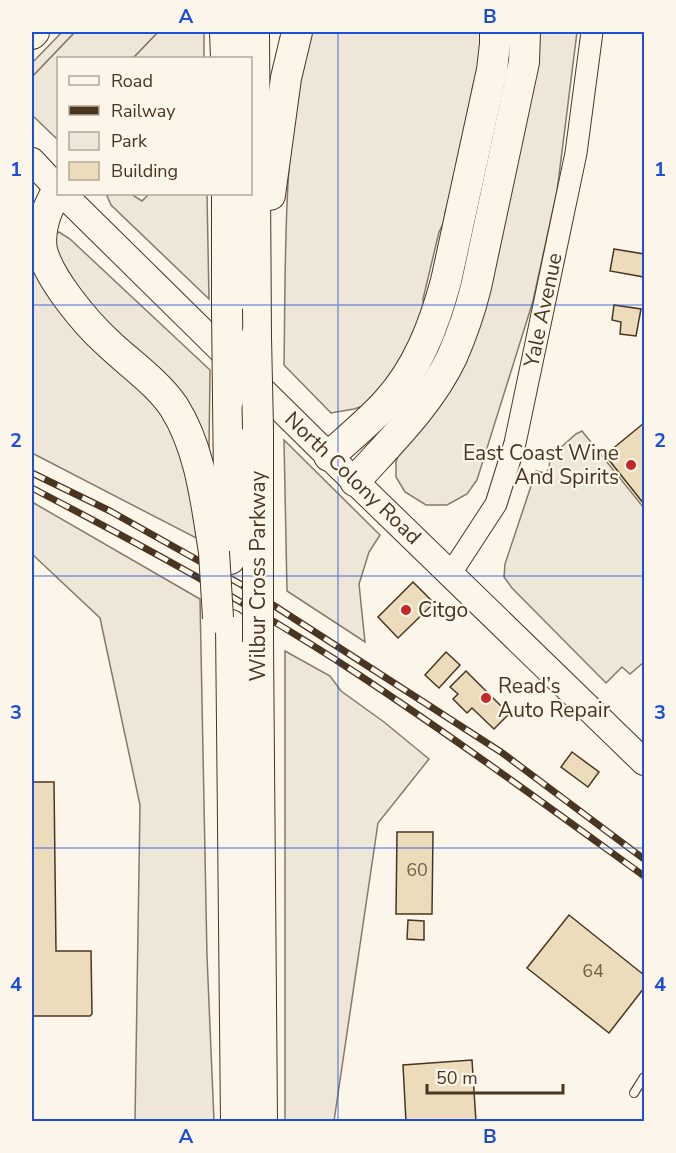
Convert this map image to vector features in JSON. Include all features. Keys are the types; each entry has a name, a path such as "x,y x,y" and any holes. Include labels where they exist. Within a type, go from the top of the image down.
{"highway":[{"path":"225,32 225,57"},
{"name":"Wilbur Cross Parkway","path":"254,32 262,1122"},
{"path":"256,299 286,78 297,32"},
{"path":"329,456 388,401 408,375 424,346 437,314 492,70 495,32"},
{"path":"355,481 411,420 433,389 451,358 466,323 476,287 521,73 525,32"},
{"path":"57,191 47,208 42,231 42,250 54,276 86,321 158,388 173,405 194,450 222,557 233,795 236,1122"},
{"name":"Wilbur Cross Parkway","path":"222,557 228,400 227,195"}],"main road":[{"path":"32,161 57,188"},
{"name":"North Colony Road","path":"64,195 645,762"}],"street":[{"name":"Yale Avenue","path":"451,573 496,504 515,443 576,153 592,32"}],"lane":[{"path":"634,1093 645,1077"}],"green space":[{"path":"62,32 75,32 32,77 32,63"},
{"path":"158,32 204,32 204,57 134,57"},
{"path":"310,32 483,32 482,53 472,90 466,139 444,222 439,232 423,299 424,312 386,384 366,405 331,413 284,365 290,155 294,114"},
{"path":"530,32 577,32 557,191 533,301 477,480 467,494 447,505 426,505 405,492 396,477 396,462 400,450 437,394"},
{"path":"133,195 142,201 148,195 207,195 209,299 111,205 107,196"},
{"path":"59,232 70,239 210,370 209,449 83,297 51,242"},
{"path":"32,249 158,398 191,473 200,540 32,453"},
{"path":"284,440 380,535 369,552 359,584 365,642 287,591"},
{"path":"32,502 200,599 207,956 214,1121 135,1121 140,805 100,618 32,554"},
{"path":"285,651 330,676 341,691 429,759 378,823 334,1121 285,1121"}],"shaded area":[{"path":"75,32 158,32 134,57 57,57 57,139 32,115 32,77"},
{"path":"582,431 644,508 644,662 630,674 622,667 606,683 512,588 504,577 505,564 536,471 545,473 549,469 550,457"}],"building":[{"path":"614,249 644,254 644,277 610,271"},
{"path":"614,305 641,309 636,336 620,334 621,322 612,320"},
{"path":"644,423 644,504 605,455"},
{"path":"413,582 434,603 398,638 378,617"},
{"path":"446,652 460,665 439,688 425,675"},
{"path":"466,671 509,714 494,729 472,708 467,713 453,699 458,694 450,687"},
{"path":"572,752 599,772 588,787 561,767"},
{"path":"32,782 54,782 56,951 91,951 92,1014 90,1016 32,1016"},
{"path":"397,832 433,832 432,914 396,914"},
{"path":"569,915 644,975 644,988 609,1033 527,968"},
{"path":"408,920 424,921 424,940 407,939"},
{"path":"472,1060 476,1122 406,1122 403,1065"}],"railway":[{"path":"32,473 110,511 242,585 501,752 644,859"},
{"path":"32,488 198,577 319,650 467,749 644,876"}],"place":[{"name":"East Coast Wine And Spirits","path":"631,465"},
{"name":"Citgo","path":"406,610"},
{"name":"Read’s Auto Repair","path":"486,698"}]}
